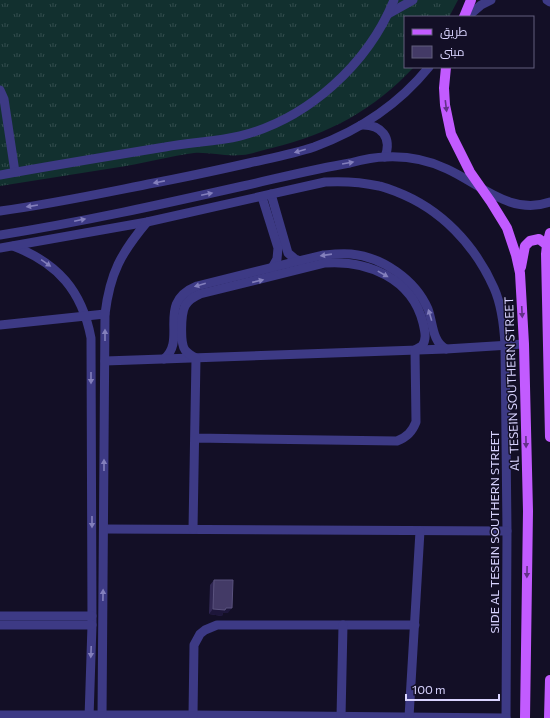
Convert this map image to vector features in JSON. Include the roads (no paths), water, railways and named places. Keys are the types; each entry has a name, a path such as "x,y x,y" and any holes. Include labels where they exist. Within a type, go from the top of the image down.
{"main road":[{"path":"466,16 471,0"},
{"name":"AL TESEIN SOUTHERN STREET","path":"446,68 444,88 445,105 451,134 459,154 507,228 520,273 524,344 528,512 524,718"},
{"path":"550,233 547,246 550,437"},
{"path":"520,273 524,249 527,243 536,239 542,241 547,246"},
{"path":"549,718 550,680"}],"street":[{"path":"0,175 185,143 241,136 266,126 307,106 334,84 359,58 388,14 394,0"},
{"path":"388,14 413,0"},
{"path":"467,16 481,5 491,0"},
{"path":"0,211 52,203 211,172 290,154 327,142 361,125 394,102 428,68"},
{"path":"0,90 4,99 15,172"},
{"path":"361,125 376,126 382,132 387,144 385,157"},
{"path":"0,235 54,226 197,196 324,167 385,157 410,158 429,162 448,169 500,199 516,204 533,206 550,202"},
{"path":"324,167 325,182"},
{"name":"SIDE AL TESEIN SOUTHERN STREET","path":"0,248 147,222 325,182 351,182 380,186 410,197 437,214 461,236 480,261 494,290 503,320 505,345 507,532 506,718"},
{"path":"272,194 288,253 300,261"},
{"path":"262,197 278,248 277,259 272,268"},
{"path":"102,717 105,314 108,294 117,264 134,238 147,222"},
{"path":"12,246 37,257 59,273 76,295 88,322 91,338 92,620 89,717"},
{"path":"164,359 172,350 175,308 178,300 183,294 197,286 323,255 338,254 352,254 380,262 393,269 410,283 423,300 431,318 436,340 446,349"},
{"path":"196,358 185,351 182,339 183,310 189,300 194,296 338,262 358,264 376,270 399,284 408,294 420,312 426,337 424,344 415,350"},
{"path":"0,325 105,314"},
{"path":"105,361 446,349 524,344"},
{"path":"195,438 397,441 402,439 411,432 416,422 415,350"},
{"path":"193,529 196,358"},
{"path":"92,495 104,495"},
{"path":"104,529 507,532"},
{"path":"409,717 420,531"},
{"path":"0,616 92,620"},
{"path":"0,625 92,620"},
{"path":"192,715 194,645 196,639 205,630 217,625 415,625"},
{"path":"341,716 343,625"},
{"path":"0,715 89,717 192,715 506,718"}]}
